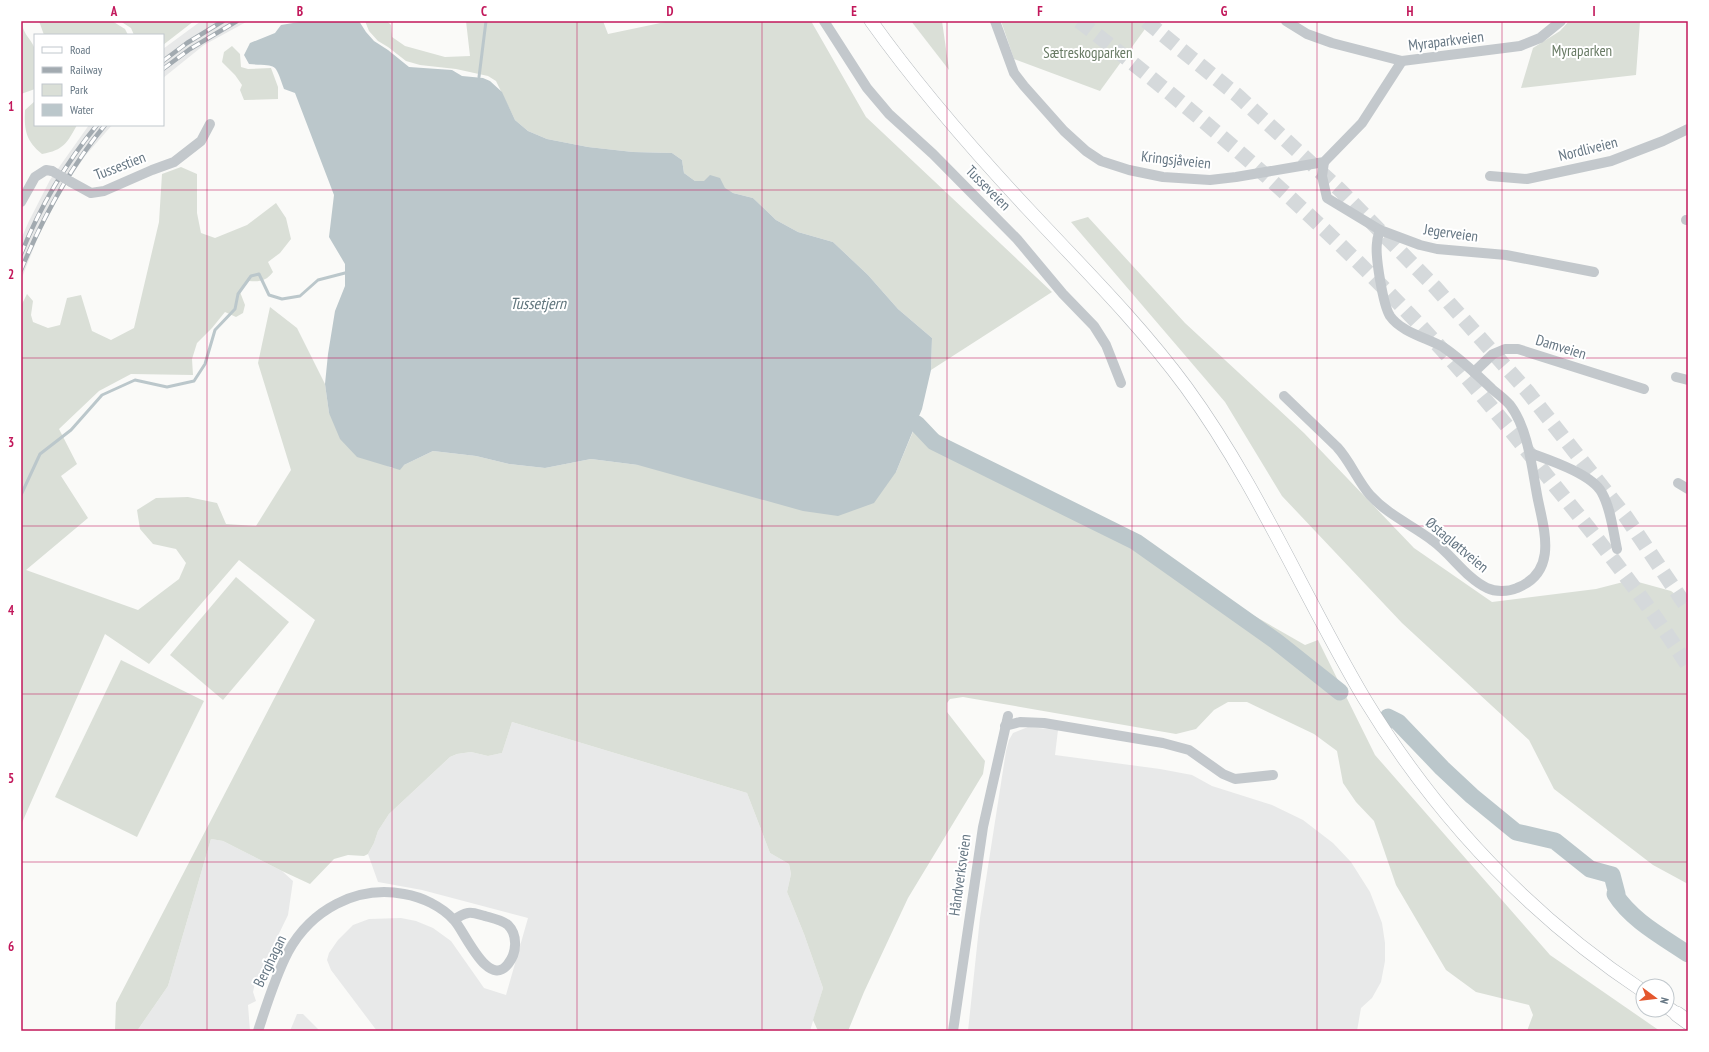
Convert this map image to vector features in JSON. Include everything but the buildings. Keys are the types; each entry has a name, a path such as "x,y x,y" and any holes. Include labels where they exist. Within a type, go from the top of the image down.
{"main road":[{"path":"871,21 917,82 958,131 1136,326 1187,388 1216,431 1250,487 1364,696 1401,755 1436,801 1475,848 1541,913 1588,951 1635,985"}],"street":[{"name":"Tusseveien","path":"824,21 867,88 889,114 933,154 1017,239 1063,294 1094,326 1106,344 1121,383"},
{"name":"Kringsjåveien","path":"994,21 1014,73 1064,131 1086,151 1101,161 1129,170 1163,177 1210,180 1324,162"},
{"name":"Myraparkveien","path":"1289,22 1307,34 1332,43 1402,62 1520,46 1540,38 1561,21"},
{"path":"1324,162 1362,123 1402,62"},
{"name":"Tussestien","path":"21,202 35,177 46,170 52,171 91,193 104,191 174,162 201,141 210,124"},
{"name":"Nordliveien","path":"1490,176 1527,179 1610,161 1664,141 1688,129"},
{"name":"Jegerveien","path":"1324,162 1322,176 1327,198 1380,230 1420,245 1437,249 1506,255 1594,272"},
{"name":"Østagløttveien","path":"1284,396 1344,455 1369,494 1384,508 1434,542 1477,582 1494,591 1513,590 1533,579 1541,568 1545,560 1544,530 1530,453 1520,424 1510,406 1457,357 1441,346 1402,327 1390,317 1385,304 1377,255 1377,242 1380,230"},
{"name":"Damveien","path":"1474,372 1494,354 1505,349 1518,349 1644,389"},
{"path":"1676,377 1688,380"},
{"path":"1530,453 1575,472 1596,484 1602,492 1606,502 1617,550"},
{"name":"Håndverksveien","path":"953,1031 983,827 1007,721 1044,723 1163,743 1189,750 1223,774 1235,779 1274,775"},
{"name":"Berghagan","path":"258,1031 273,986 289,951 312,922 330,907 362,894 381,892 396,892 427,901 454,920 464,933 479,959 485,965 499,970 504,968 509,963 515,941 511,929 507,924 475,913 464,914 454,920"}],"shaded area":[{"path":"201,21 248,21 204,45 164,77 164,48"},
{"path":"88,126 111,126 85,156 62,190 40,232 21,280 21,239 50,180"},
{"path":"512,722 747,793 770,853 789,864 791,874 787,892 823,988 810,1031 377,1031 331,970 327,960 329,953 338,940 353,925 369,919 401,918 416,921 433,928 451,941 484,988 506,995 528,918 422,890 378,882 368,854 378,831 389,814 450,757 457,754 471,752 488,756 502,753"},
{"path":"1028,727 1058,730 1055,755 1160,769 1192,775 1212,786 1272,805 1303,820 1333,843 1351,862 1370,892 1382,923 1385,943 1385,961 1381,982 1372,998 1361,1008 1357,1031 968,1031 980,918 1006,751 1013,733"},
{"path":"211,839 223,841 282,871 293,881 288,915 255,983 253,992 256,1001 248,1005 250,1031 137,1031 168,986"},
{"path":"297,1014 303,1014 320,1031 290,1031"}],"green space":[{"path":"21,21 23,21 23,29 34,46 34,89 21,94"},
{"path":"39,21 112,21 125,29 128,34 44,34"},
{"path":"120,21 194,21 164,44 164,34 134,34 131,28"},
{"path":"365,21 387,21 391,25 392,37 405,46 445,57 470,56 466,21 603,21 608,34 670,21 811,21 866,117 1052,292 931,370 932,338 898,309 868,275 833,242 798,232 776,220 753,198 733,193 704,181 695,181 684,173 682,160 672,153 633,152 588,147 547,139 528,131 515,120 496,81 488,76 456,69 420,65 406,61 378,41 369,31"},
{"path":"911,21 942,21 949,70"},
{"name":"Sætreskogparken","path":"1001,21 1139,21 1146,23 1145,29 1100,91 1014,59"},
{"name":"Myraparken","path":"1569,21 1640,21 1636,75 1521,88 1533,48 1560,31"},
{"path":"232,46 240,54 241,67 248,69 271,68 278,87 278,99 244,100 240,90 242,85 235,75 222,62 224,52"},
{"path":"34,102 34,126 76,126 64,145 60,148 42,154 32,144 27,135 25,110"},
{"path":"181,167 197,174 197,213 201,233 215,238 247,225 276,203 286,218 291,239 280,253 268,262 273,272 262,280 249,281 240,292 245,305 243,313 236,317 225,312 197,343 192,359 193,375 131,374 99,391 59,429 77,464 61,476 88,518 26,570 138,610 179,579 186,563 176,549 153,544 140,529 137,510 156,498 188,497 217,503 226,524 256,526 291,470 258,363 270,307 297,328 325,384 329,413 386,465 392,468 404,465 433,451 476,456 509,464 545,468 591,459 638,465 896,472 917,422 1305,645 1318,640 1375,755 1550,955 1635,1014 1635,1018 1641,1018 1660,1031 1527,1031 1533,1015 1529,1005 1476,992 1446,970 1396,885 1374,821 1356,802 1343,783 1337,751 1314,734 1247,702 1228,702 1214,710 1196,729 1176,734 963,697 950,699 947,703 947,712 985,761 983,774 908,898 864,992 848,1031 818,1031 813,1020 823,988 787,892 791,874 789,864 770,853 747,793 512,722 502,753 488,756 471,752 457,754 450,757 389,814 378,831 368,854 364,856 348,855 334,859 310,884 223,841 211,839 168,986 137,1031 115,1031 116,1003 315,620 239,560 149,664 105,634 21,825 21,306 27,294 33,301 31,315 33,322 48,328 60,325 67,298 81,295 92,331 111,340 134,328 159,222 162,174"},
{"path":"1088,217 1185,323 1304,433 1414,548 1492,602 1596,589 1631,580 1671,591 1688,604 1688,884 1653,865 1554,789 1529,740 1402,623 1282,496 1225,402 1071,222"},
{"path":"236,577 289,622 223,700 170,655"},
{"path":"121,660 204,701 137,837 55,797"}],"water":[{"name":"Tussetjern","path":"305,21 359,21 374,41 409,67 452,70 462,76 483,78 490,81 502,92 515,120 528,131 547,139 588,147 633,152 672,153 682,160 684,173 695,181 704,181 710,175 720,178 725,188 733,193 753,198 776,220 798,232 833,242 868,275 898,309 932,338 931,370 922,409 896,472 874,503 838,516 803,511 638,465 591,459 545,468 509,464 476,456 433,451 404,465 400,470 357,457 340,439 329,413 325,384 335,311 345,286 345,264 329,237 334,195 295,93 284,89 276,69 270,66 249,64 244,55 250,43 275,33 281,25"}],"waterway":[{"path":"479,77 486,21"},
{"path":"21,495 40,454 71,430 102,395 135,380 167,387 194,381 205,364 215,330 235,309 238,294 251,276 259,274 269,295 282,299 300,296 318,280 345,273"},
{"path":"917,424 934,442 1136,542 1277,642 1340,692"},
{"path":"1388,717 1398,722 1442,768 1472,796 1516,832 1555,841 1590,869 1612,875 1617,894 1615,894 1630,912 1648,927 1688,954"}],"tunnel":[{"path":"1079,21 1166,90 1250,162 1332,237 1410,315 1485,399 1590,530 1641,597 1688,666"},
{"path":"1146,21 1238,96 1339,189 1435,287 1527,391 1626,517 1688,609"}],"railway":[{"path":"164,60 187,43 223,21"},
{"path":"164,68 190,49 237,21"},
{"path":"21,254 36,220 54,186 74,155 96,126"},
{"path":"21,270 38,231 68,176 104,126"}]}
